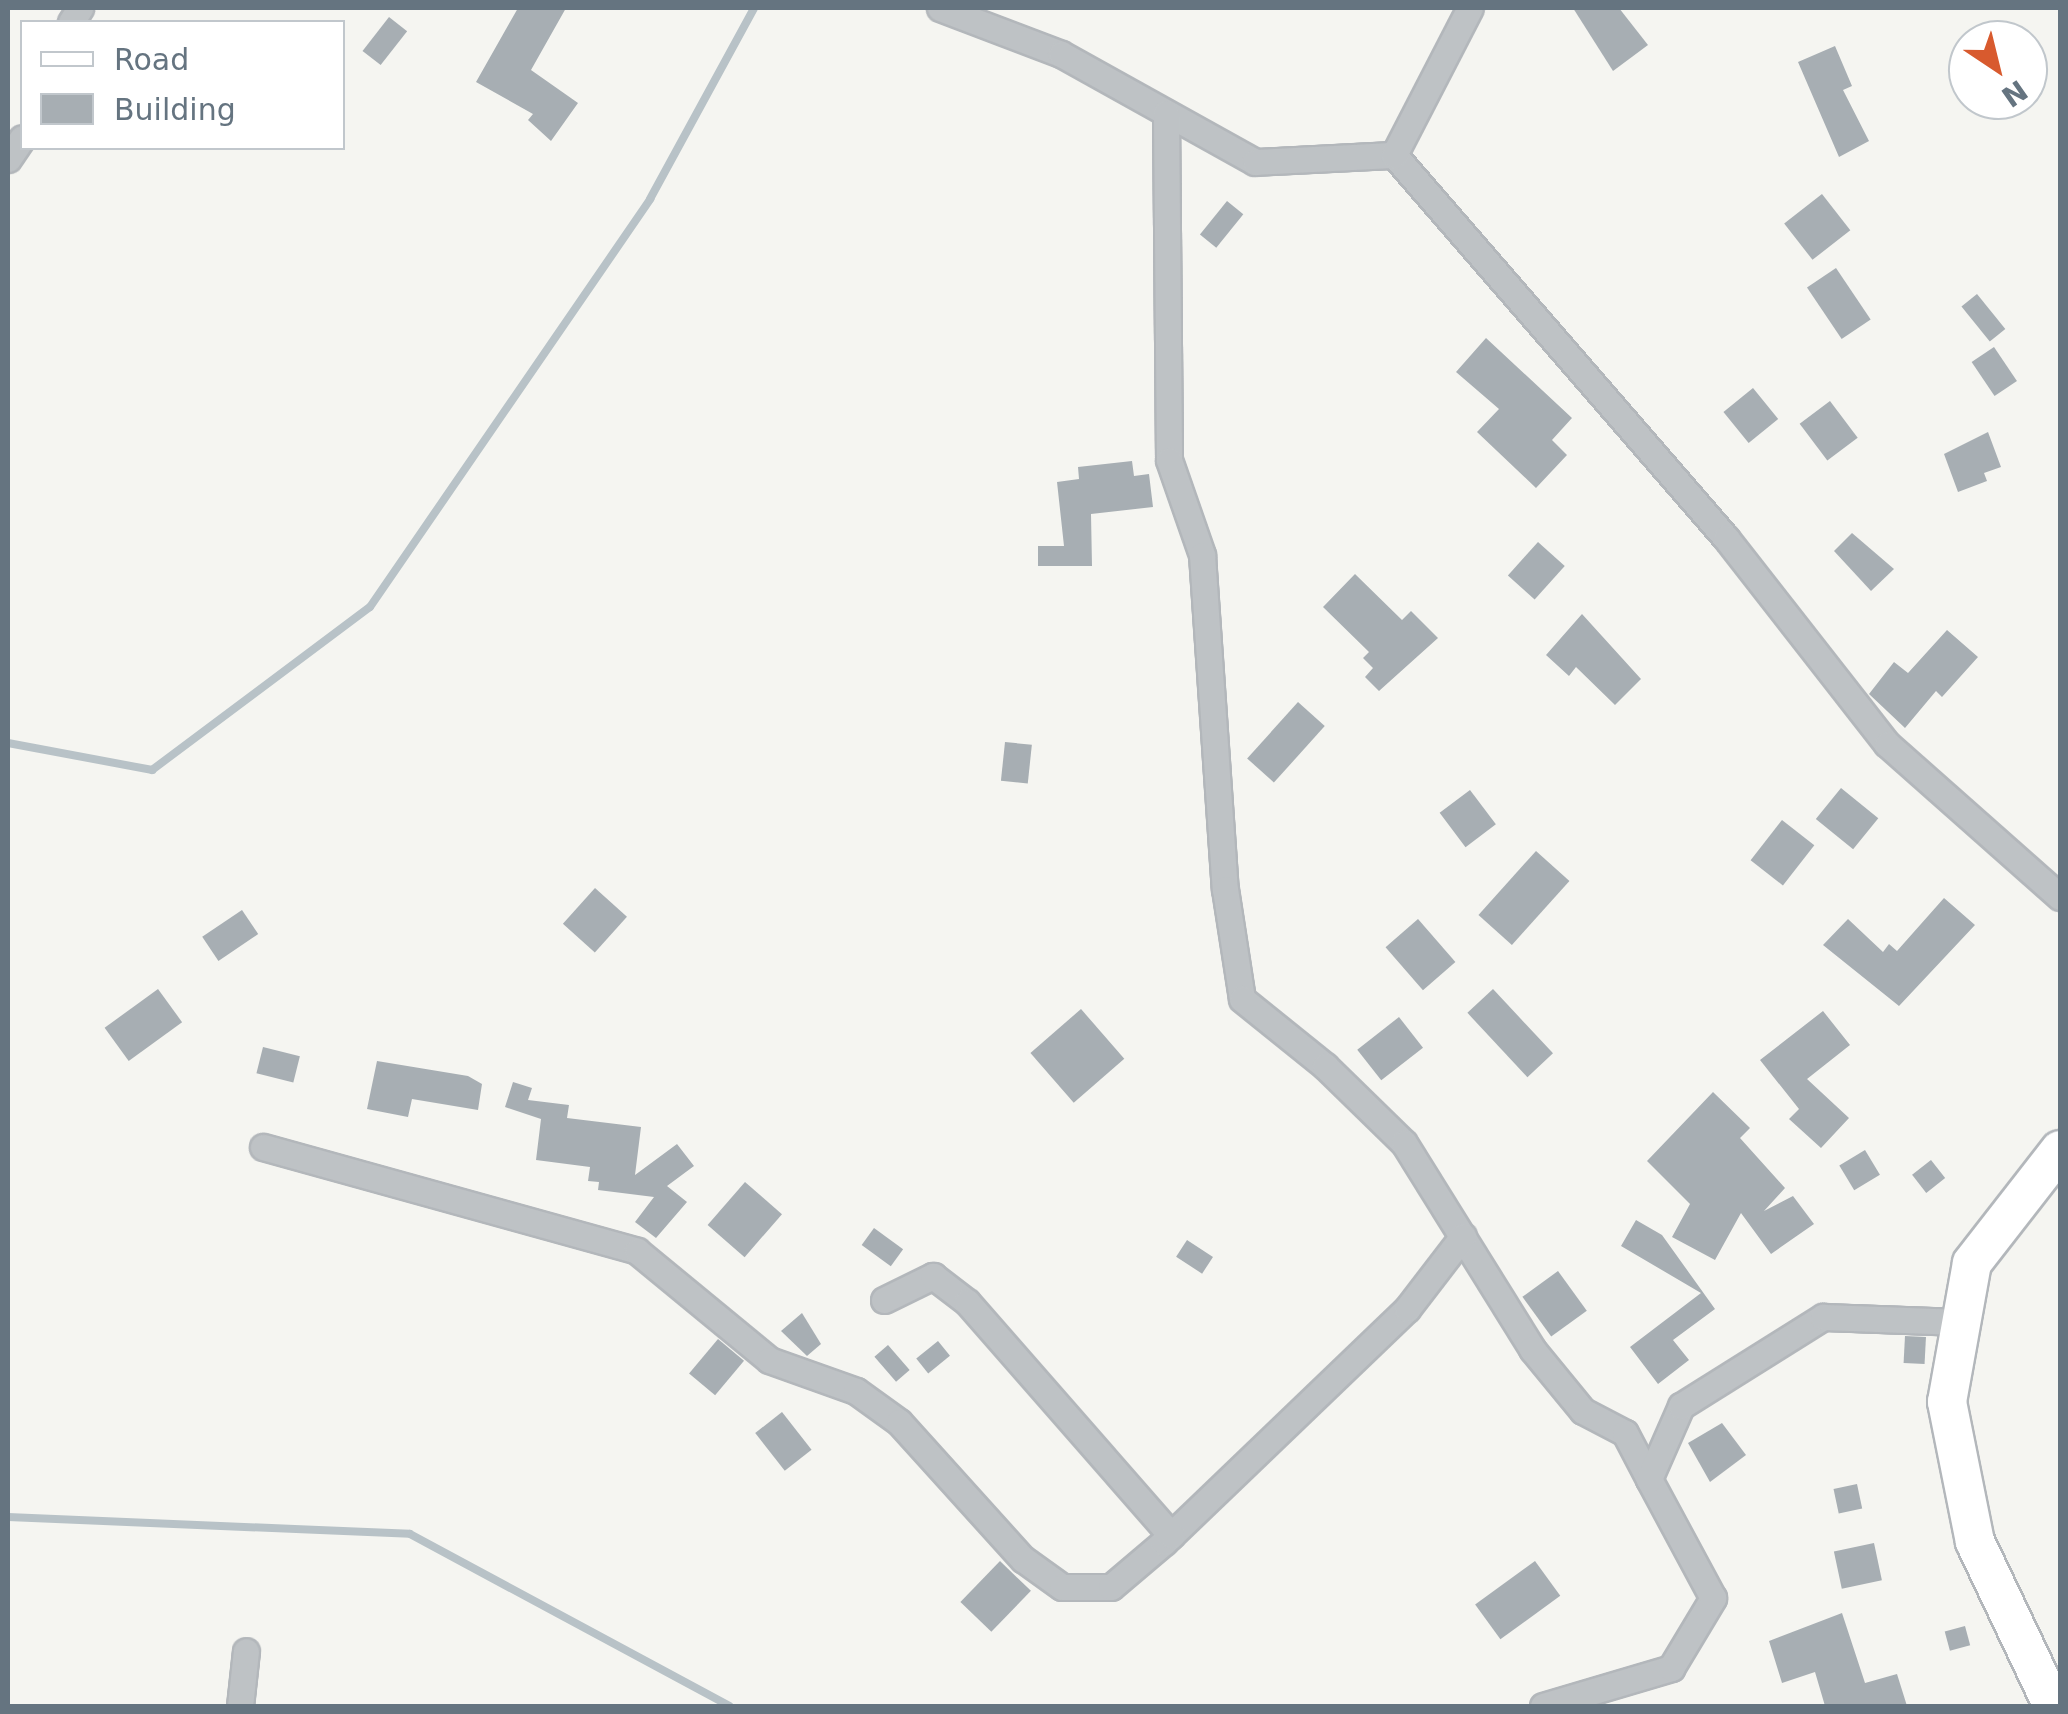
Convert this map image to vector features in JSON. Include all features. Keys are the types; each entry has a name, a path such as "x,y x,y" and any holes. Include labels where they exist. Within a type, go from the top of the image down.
{"street":[{"path":"940,8 1062,54 1255,162 1394,156"},
{"path":"1394,156 1470,8"},
{"path":"1166,113 1170,460 1202,556 1225,889 1242,999 1325,1066 1404,1144 1532,1349 1584,1412 1625,1433 1713,1598 1670,1668 1543,1706"},
{"path":"1394,156 1726,538 1886,744 2060,896"},
{"path":"263,1146 637,1251 769,1360 856,1390 899,1422 1023,1559 1062,1587 1111,1587 1172,1535 1407,1309 1463,1236"},
{"path":"2053,1706 1975,1542 1946,1402 1972,1263 2060,1150"},
{"path":"884,1300 934,1276 967,1302 1172,1535"},
{"path":"1650,1480 1681,1406 1823,1317 1961,1322"},
{"path":"240,1706 246,1650"}],"building":[{"path":"518,8 566,8 531,70 578,103 551,141 528,120 533,114 476,82"},
{"path":"1573,8 1619,8 1648,45 1613,71"},
{"path":"389,17 407,31 381,65 363,51"},
{"path":"1835,46 1852,86 1843,90 1869,141 1839,157 1798,62"},
{"path":"1822,194 1850,230 1812,260 1784,224"},
{"path":"1227,201 1243,214 1216,248 1200,234"},
{"path":"1836,268 1871,319 1842,339 1807,288"},
{"path":"1977,294 2005,329 1990,342 1961,307"},
{"path":"1486,338 1572,418 1552,440 1567,455 1536,488 1477,432 1499,409 1456,372"},
{"path":"1994,347 2017,381 1995,396 1972,362"},
{"path":"1753,388 1778,419 1749,443 1723,412"},
{"path":"1830,401 1858,438 1827,461 1800,424"},
{"path":"1988,432 2001,467 1984,473 1987,481 1958,492 1944,454"},
{"path":"1132,461 1134,476 1149,474 1153,507 1091,514 1092,566 1038,566 1038,546 1064,546 1057,482 1079,479 1078,467"},
{"path":"1852,533 1894,569 1871,591 1834,551"},
{"path":"1538,542 1565,566 1535,600 1508,575"},
{"path":"1355,574 1402,620 1411,611 1438,638 1379,691 1365,677 1373,668 1363,658 1369,652 1323,607"},
{"path":"1582,614 1641,679 1615,705 1576,667 1569,676 1546,655"},
{"path":"1947,630 1978,657 1942,697 1936,691 1905,728 1869,694 1894,662 1908,673"},
{"path":"1298,702 1325,726 1274,783 1247,758"},
{"path":"1005,742 1032,745 1028,784 1001,781"},
{"path":"1841,788 1878,818 1853,849 1816,819"},
{"path":"1470,790 1496,824 1466,847 1440,813"},
{"path":"1782,820 1814,845 1783,885 1751,860"},
{"path":"1536,851 1569,881 1512,945 1478,915"},
{"path":"595,888 627,917 595,952 563,924"},
{"path":"1944,898 1975,925 1899,1006 1823,945 1848,919 1883,952 1889,944 1897,951"},
{"path":"242,910 258,934 218,961 202,937"},
{"path":"1418,919 1455,962 1423,990 1386,947"},
{"path":"158,989 182,1022 129,1061 105,1028"},
{"path":"1493,989 1553,1053 1527,1077 1467,1013"},
{"path":"1081,1009 1124,1059 1074,1103 1030,1053"},
{"path":"1823,1011 1850,1045 1807,1079 1849,1118 1821,1148 1789,1119 1799,1109 1760,1060"},
{"path":"1399,1017 1423,1048 1381,1080 1357,1050"},
{"path":"263,1047 300,1056 293,1082 256,1073"},
{"path":"377,1061 468,1076 482,1084 478,1110 412,1099 408,1117 367,1109"},
{"path":"513,1082 532,1088 528,1100 569,1105 567,1118 641,1127 635,1175 677,1144 694,1166 667,1186 687,1202 656,1238 635,1222 654,1197 598,1190 599,1182 588,1181 590,1167 536,1160 541,1119 505,1107"},
{"path":"1713,1092 1750,1128 1740,1138 1785,1188 1764,1211 1793,1196 1814,1224 1771,1254 1741,1213 1715,1260 1672,1237 1690,1204 1647,1161"},
{"path":"1865,1150 1880,1175 1854,1190 1839,1165"},
{"path":"1931,1160 1945,1178 1926,1193 1912,1175"},
{"path":"745,1182 782,1214 745,1257 708,1225"},
{"path":"1636,1220 1662,1235 1715,1309 1673,1340 1689,1360 1658,1384 1630,1347 1701,1293 1621,1246"},
{"path":"874,1228 903,1249 891,1266 862,1245"},
{"path":"1187,1240 1213,1257 1202,1274 1176,1257"},
{"path":"1558,1271 1587,1311 1551,1337 1522,1297"},
{"path":"802,1313 821,1344 807,1356 781,1331"},
{"path":"1905,1336 1926,1337 1925,1364 1904,1363"},
{"path":"718,1339 744,1361 715,1395 689,1373"},
{"path":"938,1341 950,1356 928,1373 916,1359"},
{"path":"888,1345 910,1370 896,1382 874,1357"},
{"path":"782,1412 812,1450 785,1471 755,1433"},
{"path":"1722,1423 1746,1455 1710,1482 1688,1443"},
{"path":"1857,1484 1862,1508 1839,1513 1834,1489"},
{"path":"1874,1543 1882,1580 1842,1589 1834,1552"},
{"path":"1000,1561 1031,1591 991,1632 960,1602"},
{"path":"1535,1561 1560,1596 1500,1639 1475,1604"},
{"path":"1842,1613 1865,1683 1897,1674 1907,1706 1825,1706 1815,1672 1782,1683 1769,1641"},
{"path":"1965,1626 1970,1645 1950,1651 1945,1631"}],"waterway":[{"path":"8,743 152,770 370,607 650,199 754,8"},
{"path":"8,1517 410,1534 730,1706"}]}
